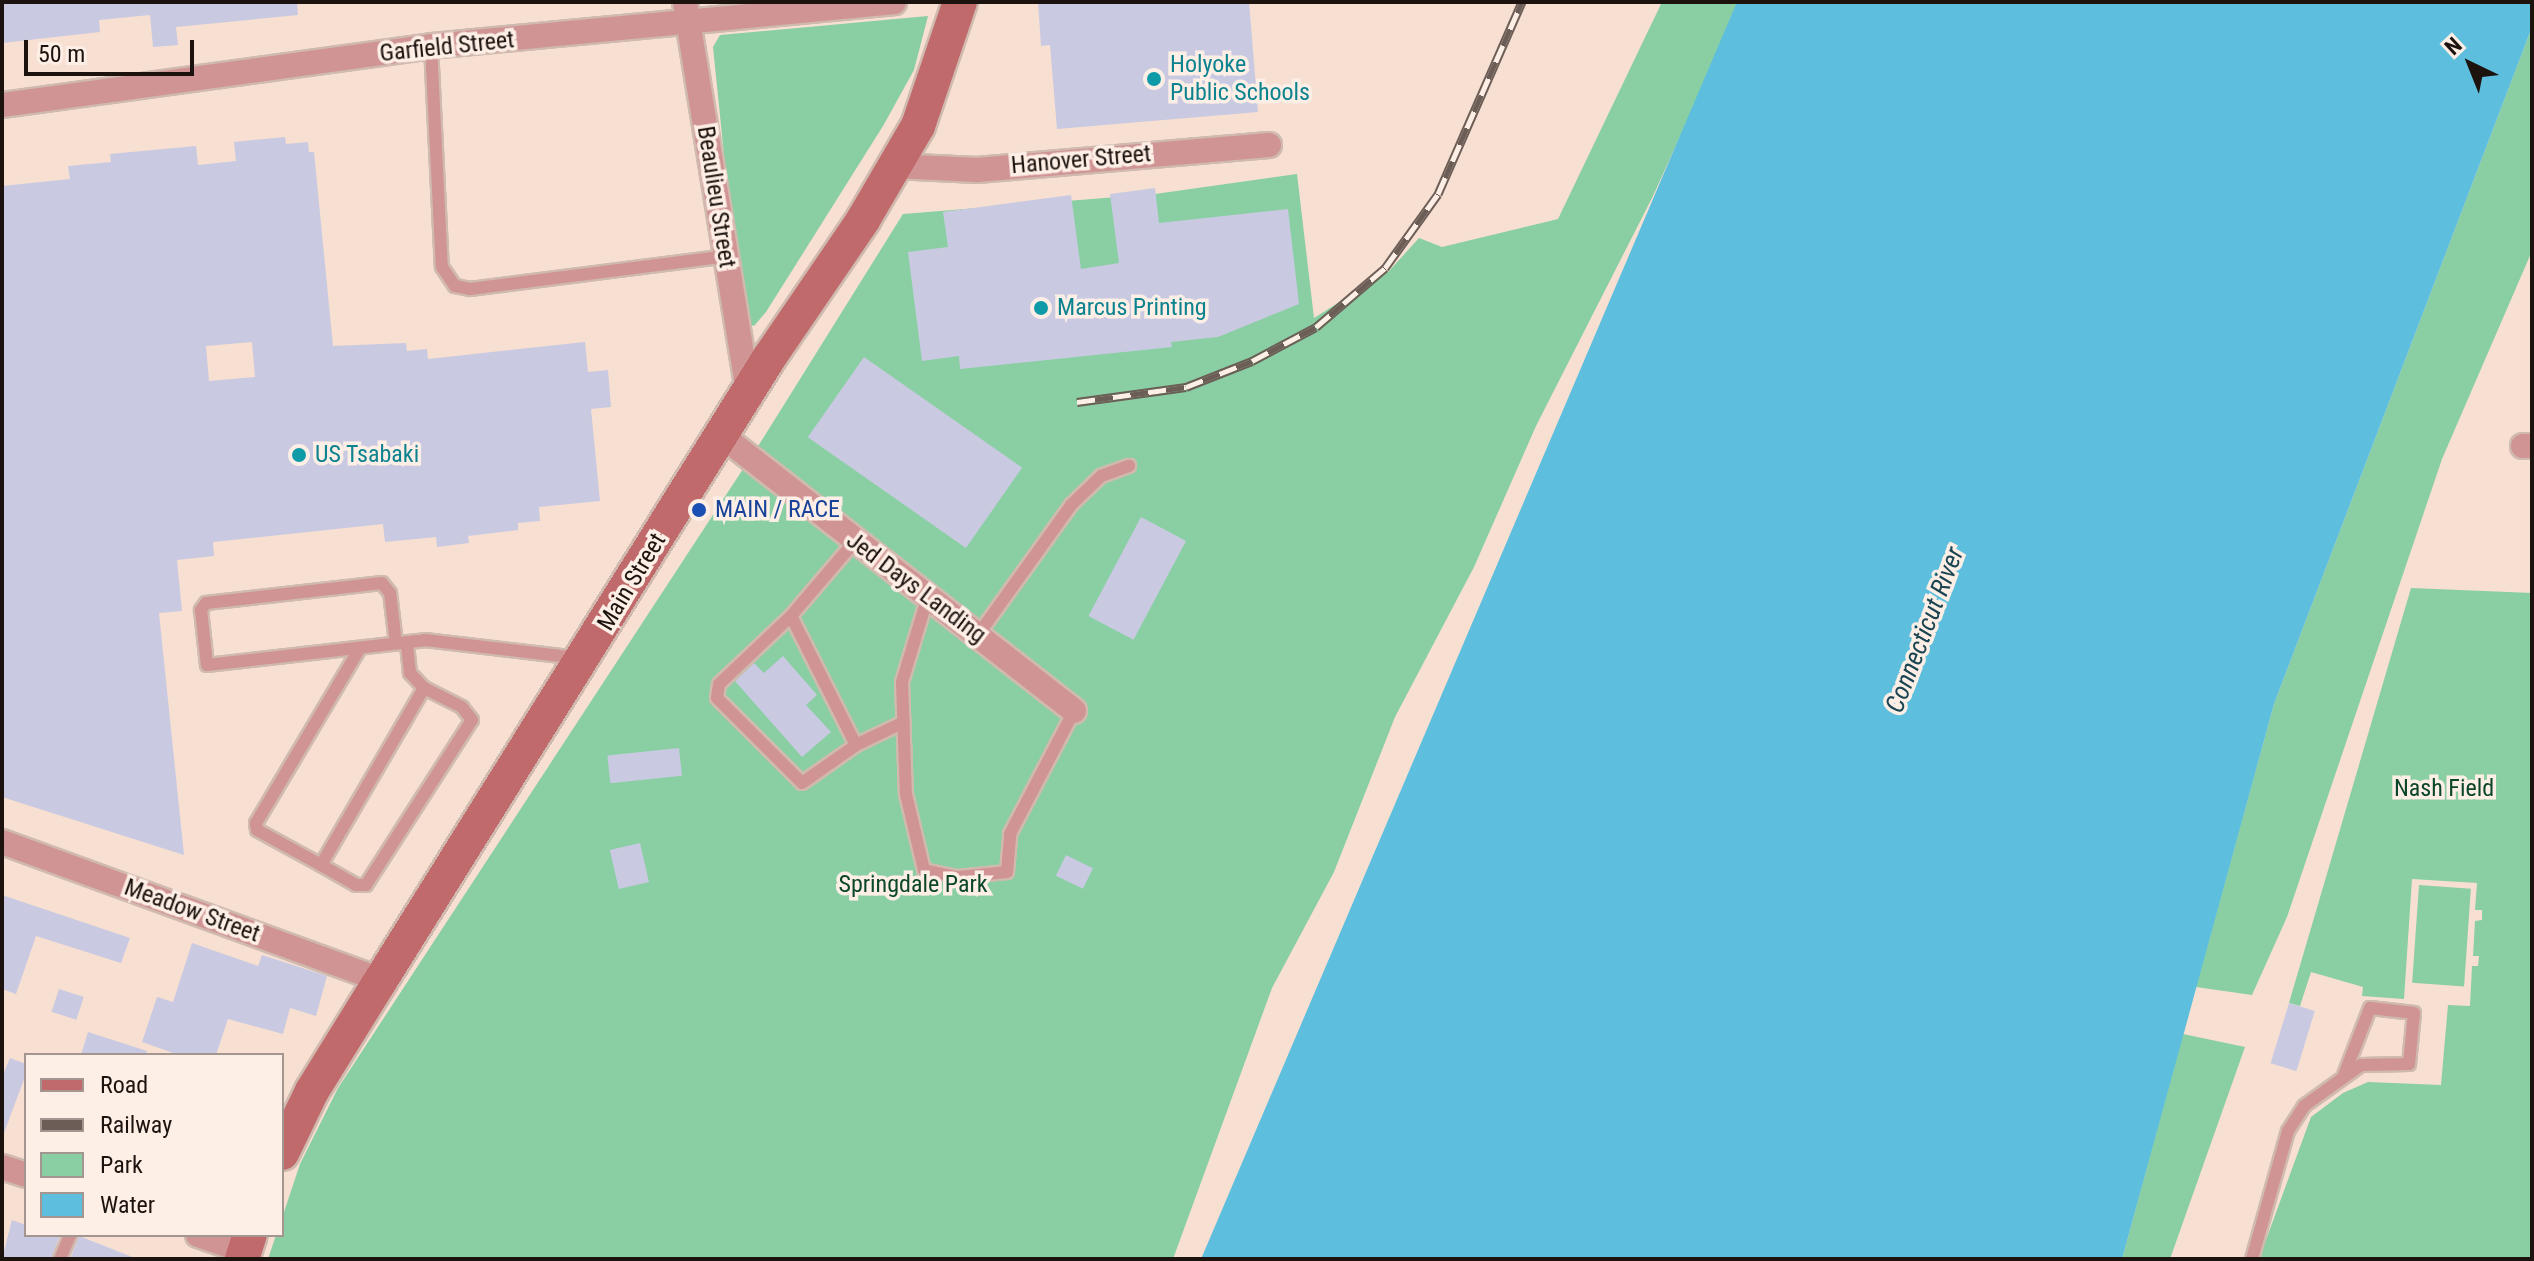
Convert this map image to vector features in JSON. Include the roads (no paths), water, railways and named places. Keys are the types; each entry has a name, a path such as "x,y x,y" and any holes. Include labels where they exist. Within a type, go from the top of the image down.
{"main road":[{"name":"Main Street","path":"284,1149 312,1091 585,659 721,435 918,126 960,2"}],"street":[{"name":"Garfield Street","path":"2,105 687,13 894,2"},
{"name":"Beaulieu Street","path":"687,13 748,393"},
{"name":"Hanover Street","path":"894,166 977,170 1269,145"},
{"name":"Jed Days Landing","path":"721,435 1074,711"},
{"name":"Meadow Street","path":"2,842 381,980"},
{"path":"2,1167 24,1174"},
{"path":"205,1237 245,1248"}],"lane":[{"path":"431,46 442,267 455,286 470,289 726,256"},
{"path":"978,635 1071,505 1101,476 1129,466"},
{"path":"855,541 791,616 726,675 719,684 717,698 802,783 856,745 904,722"},
{"path":"360,648 256,823 257,830 356,885 366,885 472,720 462,707 424,688 410,673 402,643 390,593 382,583 202,605 207,665 402,643 585,659"},
{"path":"928,596 902,682 906,794 924,870 958,877 1007,872 1010,834 1074,711"},
{"path":"791,616 856,745"},
{"path":"321,865 424,688"},
{"path":"2252,1259 2288,1131 2306,1103 2344,1075 2369,1062 2409,1064 2414,1013 2370,1008 2344,1075"},
{"path":"60,1259 69,1237"}],"water":[{"name":"Connecticut River","path":"1737,2 2532,2 2532,27 2274,704 2122,1259 1201,1259"}],"railway":[{"path":"1077,402 1186,387 1252,361 1316,327 1385,268 1438,194 1522,2"}],"place":[{"name":"Holyoke Public Schools","path":"1154,79"},
{"name":"Marcus Printing","path":"1041,308"},
{"name":"US Tsabaki","path":"299,455"},
{"name":"MAIN / RACE","path":"699,510"}],"park label":[{"name":"Nash Field","path":"2444,789"},
{"name":"Springdale Park","path":"913,885"}]}
